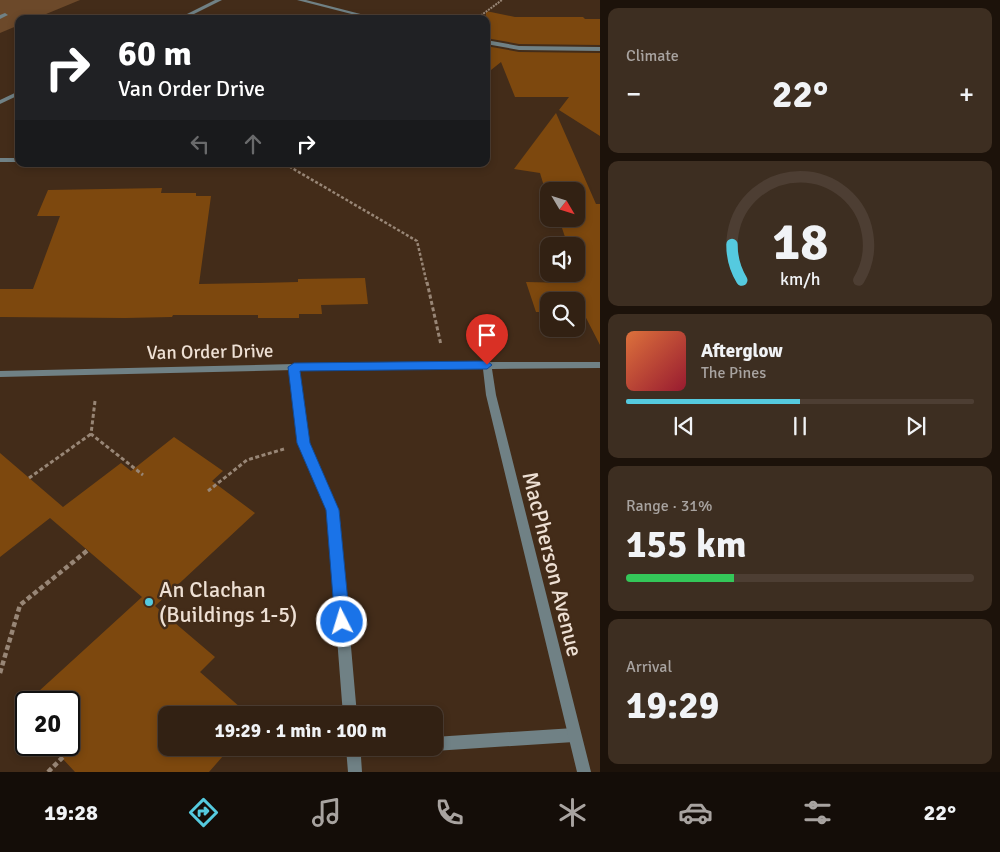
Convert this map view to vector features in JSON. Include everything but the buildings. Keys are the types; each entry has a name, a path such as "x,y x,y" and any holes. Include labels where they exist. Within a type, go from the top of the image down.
{"street":[{"path":"187,15 219,0"},
{"path":"300,0 362,15"},
{"path":"490,43 519,48 600,50"},
{"path":"0,102 15,95"},
{"path":"0,160 15,160"},
{"name":"MacPherson Avenue","path":"487,365 491,395 584,772"},
{"name":"Van Order Drive","path":"0,374 294,367 600,365"},
{"path":"294,367 304,443 333,510 349,706"},
{"path":"443,743 574,735"},
{"path":"354,756 355,772"}],"path":[{"path":"481,15 502,0"},
{"path":"290,167 417,241 445,366"},
{"path":"29,478 90,434 95,401"},
{"path":"90,434 143,475"},
{"path":"208,491 248,460 304,443"},
{"path":"0,672 20,605 88,550"},
{"path":"48,772 64,756"}],"shaded area":[{"path":"0,0 80,0 44,15 15,15 15,27 0,33"}],"place":[{"name":"An Clachan (Buildings 1-5)","path":"149,602"}],"route":[{"path":"342,622 333,510 304,443 294,367 487,365"}]}
